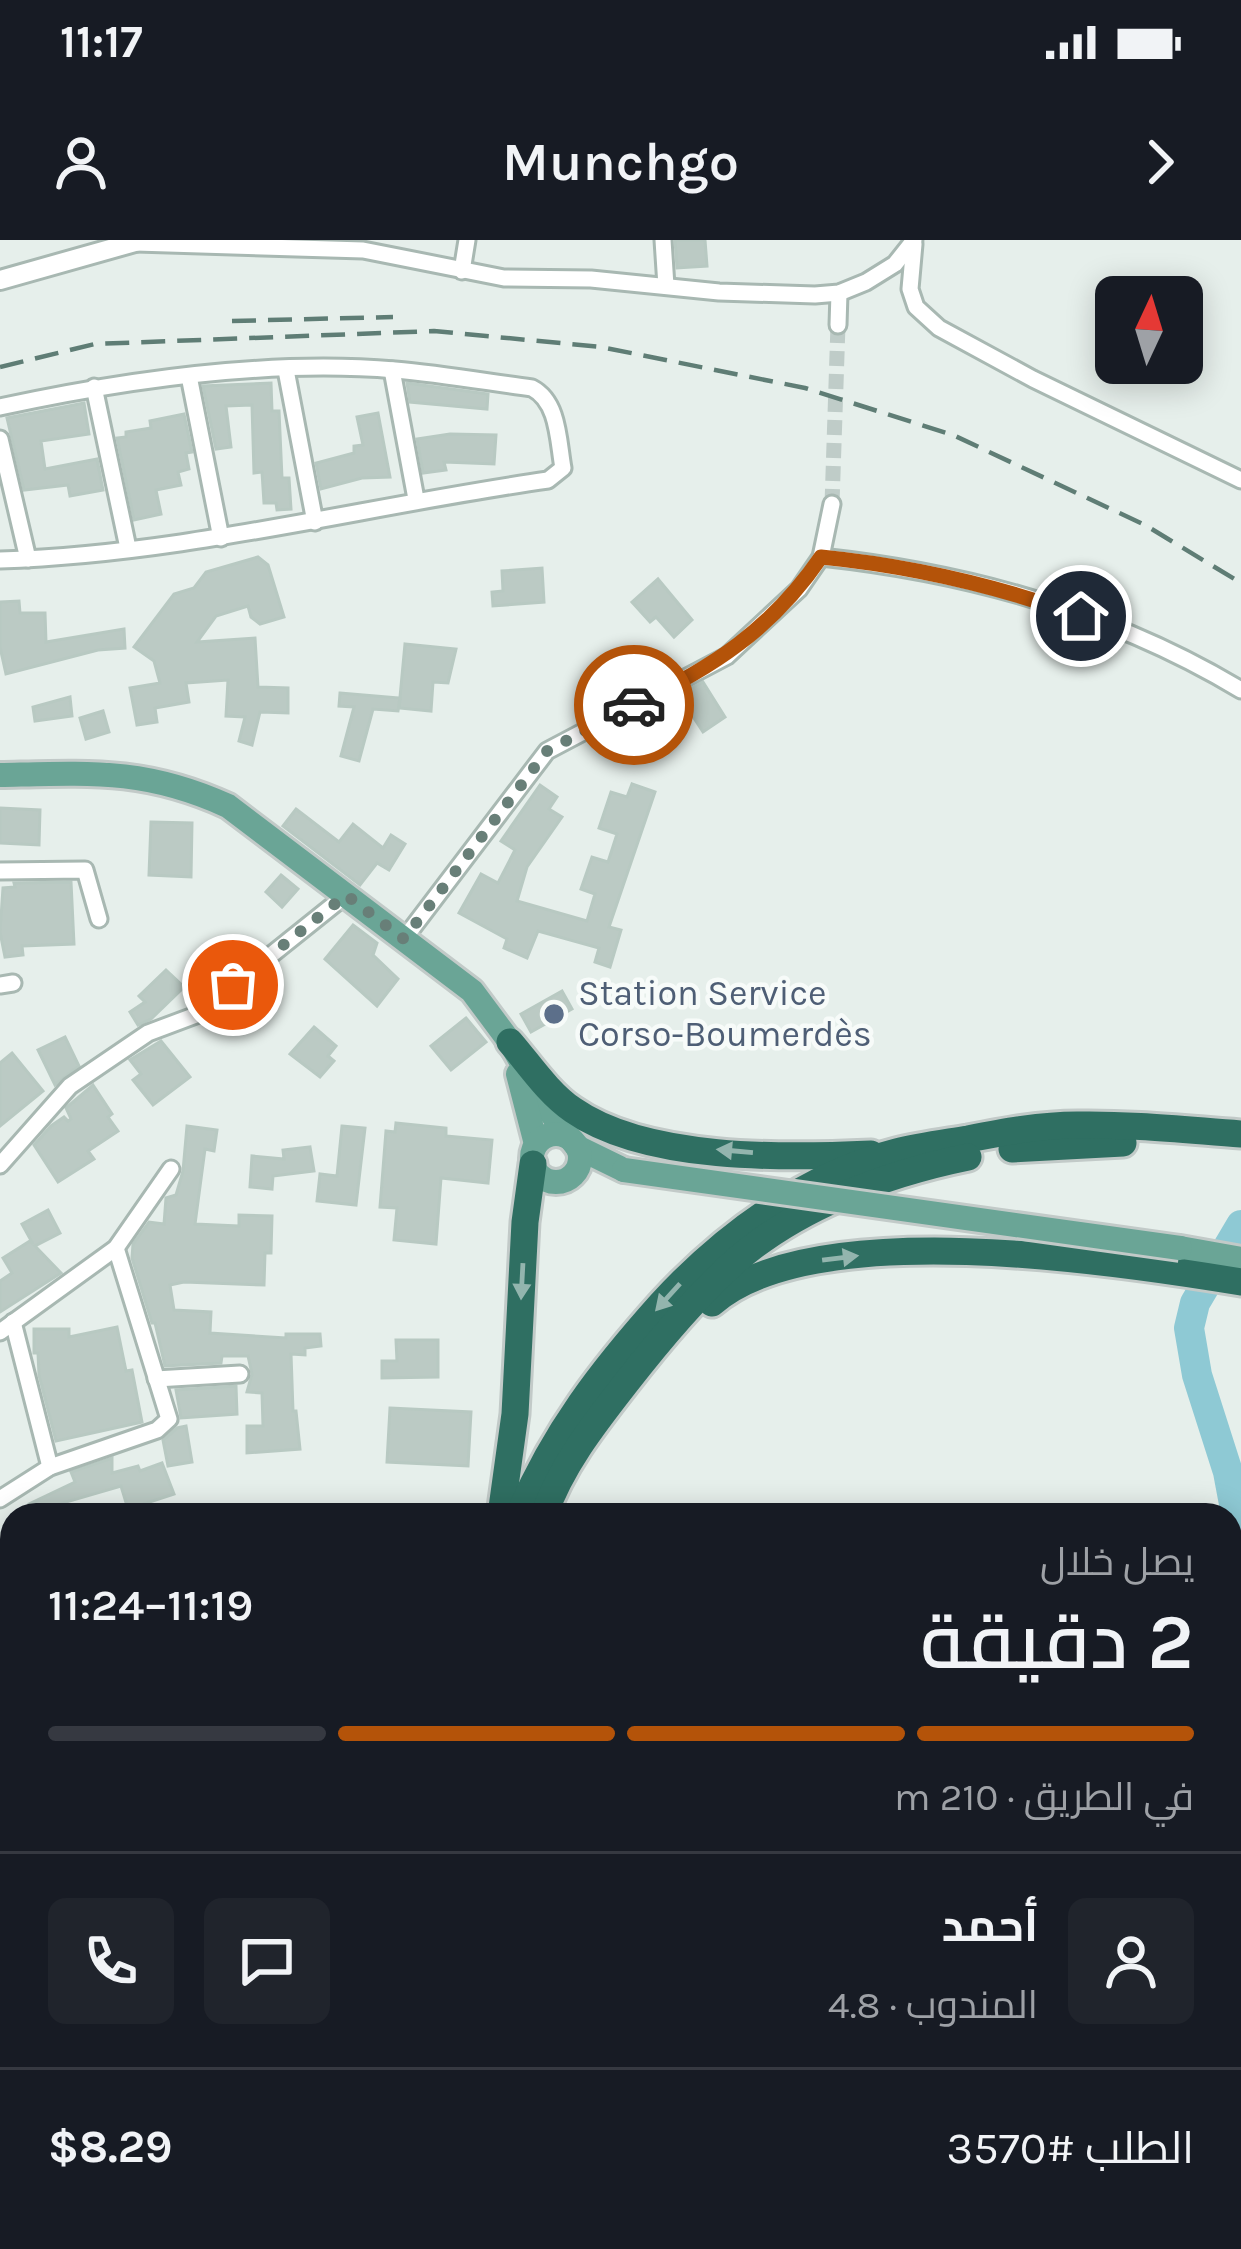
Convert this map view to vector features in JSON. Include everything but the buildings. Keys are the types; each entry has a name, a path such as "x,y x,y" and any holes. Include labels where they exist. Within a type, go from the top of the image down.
{"highway":[{"path":"509,1042 568,1107 595,1124 646,1140 782,1155 894,1153 1008,1131 1072,1125 1241,1134"},
{"path":"550,1503 581,1439 661,1339 731,1264 778,1232 863,1187 938,1163 1011,1148 1124,1143 1241,1150"},
{"path":"525,1503 560,1434 592,1385 689,1272 766,1213 818,1184 894,1153"},
{"path":"503,1503 515,1414 525,1222 534,1154"},
{"path":"581,1439 700,1314 725,1292 770,1269 844,1257 960,1250 1241,1282"}],"main road":[{"path":"0,775 133,776 184,786 228,806 472,991 509,1042 547,1108 578,1147 578,1167 559,1182"},
{"path":"509,1042 542,1178 559,1182 624,1170"},
{"path":"534,1154 554,1134 624,1170 1241,1259"}],"street":[{"path":"462,271 467,240"},
{"path":"663,240 666,286"},
{"path":"0,280 139,241 363,250 504,278 591,279 719,292 838,293 895,264 914,241"},
{"path":"914,241 910,289 916,307 939,328 1241,479"},
{"path":"838,293 838,325"},
{"path":"286,370 315,523"},
{"path":"392,370 416,499"},
{"path":"0,407 94,387 189,376 392,370 543,393 550,404 563,467 548,480 416,499 315,523 221,538 0,560"},
{"path":"189,376 221,538"},
{"path":"94,387 128,548"},
{"path":"0,439 28,559"},
{"path":"404,939 547,751 727,656 799,589 821,557 832,504"},
{"path":"821,557 910,568 1005,589 1156,644 1241,691"},
{"path":"0,871 85,870 99,919"},
{"path":"0,1165 70,1086 148,1033 196,1015 346,895"},
{"path":"50,1467 6,1327 116,1247 171,1169"},
{"path":"0,1499 50,1467 165,1426 169,1419 116,1247"},
{"path":"156,1379 240,1374"}],"waterway":[{"path":"1234,1503 1197,1375 1189,1328 1195,1303 1241,1225"}],"tunnel":[{"path":"832,504 838,325"}],"railway":[{"path":"232,321 393,317"},
{"path":"0,367 95,344 434,331 601,347 805,388 953,435 1145,525 1241,583"}],"way so far":[{"path":"233,985 346,895 404,939 547,751 634,705"}],"place":[{"name":"Station Service Corso-Boumerdès","path":"554,1014"}],"route":[{"path":"634,705 727,656 799,589 821,557 926,571 1005,589 1081,616"}]}
